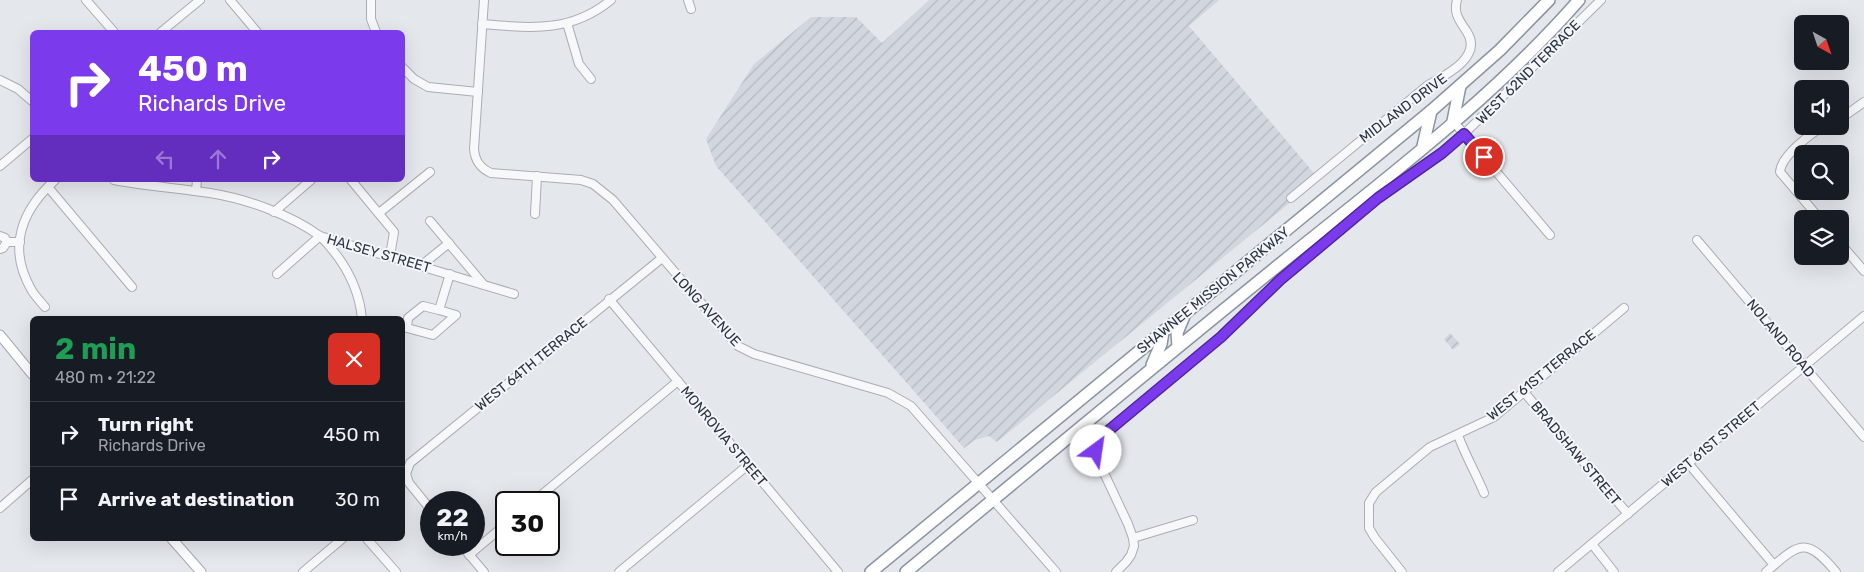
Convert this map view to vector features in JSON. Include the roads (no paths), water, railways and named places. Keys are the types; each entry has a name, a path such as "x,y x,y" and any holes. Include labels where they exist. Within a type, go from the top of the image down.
{"highway":[{"name":"SHAWNEE MISSION PARKWAY","path":"871,572 1431,111 1500,50 1549,0"},
{"name":"SHAWNEE MISSION PARKWAY","path":"906,572 1178,346 1424,146 1510,71 1577,1"},
{"path":"1453,121 1460,86"},
{"path":"1424,146 1431,111"},
{"path":"1178,346 1176,343 1177,333 1184,314"},
{"path":"1151,369 1159,351 1163,332"}],"main road":[{"path":"0,335 30,372"},
{"path":"174,541 196,570"}],"street":[{"path":"86,0 112,30"},
{"path":"163,30 200,0"},
{"path":"230,0 255,30"},
{"path":"370,0 371,19 375,30"},
{"name":"LONG AVENUE","path":"484,0 474,148 478,163 491,173 569,178 593,184 608,195 738,346 754,354 879,390 901,399 920,414 1056,572"},
{"path":"482,24 544,28 567,23 591,14 611,0"},
{"path":"688,0 691,9"},
{"name":"MIDLAND DRIVE","path":"1291,198 1428,85 1452,71 1466,59 1471,43 1455,12 1457,0"},
{"name":"WEST 62ND TERRACE","path":"1133,538 1132,532 1097,458 1096,447 1102,436 1221,337 1280,280 1397,183 1442,153 1464,134 1601,0"},
{"path":"567,23 579,64 591,79"},
{"path":"405,70 414,79 428,87 478,92"},
{"path":"0,80 30,99"},
{"path":"1849,113 1864,102"},
{"path":"1453,121 1550,235"},
{"path":"1812,210 1780,172 1780,165 1785,157 1813,135"},
{"path":"0,166 30,141"},
{"path":"380,213 430,172"},
{"path":"535,214 537,176"},
{"path":"45,308 31,290 26,279 20,254 20,242 24,222 30,208 40,194 53,182"},
{"name":"HALSEY STREET","path":"125,182 212,194 274,212 298,222 320,236 514,294"},
{"path":"196,191 197,182"},
{"path":"274,212 309,182"},
{"path":"353,182 394,232 390,256"},
{"path":"48,187 132,288"},
{"path":"430,221 484,285"},
{"path":"0,236 5,238 7,242"},
{"path":"277,274 320,236 331,247 347,270 357,293 361,316"},
{"name":"NOLAND ROAD","path":"1697,240 1864,437"},
{"path":"7,242 20,242"},
{"path":"0,249 7,242"},
{"path":"422,266 449,243"},
{"path":"1849,254 1864,271"},
{"name":"WEST 64TH TERRACE","path":"420,496 409,483 406,474 410,463 609,299 662,258"},
{"name":"HALSEY STREET","path":"439,310 450,274"},
{"name":"MONROVIA STREET","path":"609,299 838,572"},
{"path":"423,306 439,310 456,315 433,335 408,328 408,318 423,306"},
{"name":"WEST 61ST TERRACE","path":"1402,572 1369,528 1369,503 1376,492 1430,447 1494,417 1624,308"},
{"name":"WEST 61ST STREET","path":"1558,572 1864,316"},
{"path":"545,491 678,381"},
{"name":"BRADSHAW STREET","path":"1524,392 1628,514"},
{"path":"1458,435 1467,459 1476,472 1484,493"},
{"path":"1688,463 1774,565"},
{"path":"619,572 748,464"},
{"path":"0,508 30,482"},
{"path":"1116,572 1130,555 1134,546 1133,538 1193,520"},
{"path":"485,542 495,533"},
{"path":"303,572 340,541"},
{"path":"369,541 396,572"},
{"path":"1592,544 1614,572"},
{"path":"1766,572 1794,549 1802,547 1810,548 1820,553 1836,572"},
{"path":"470,556 484,572"}]}
